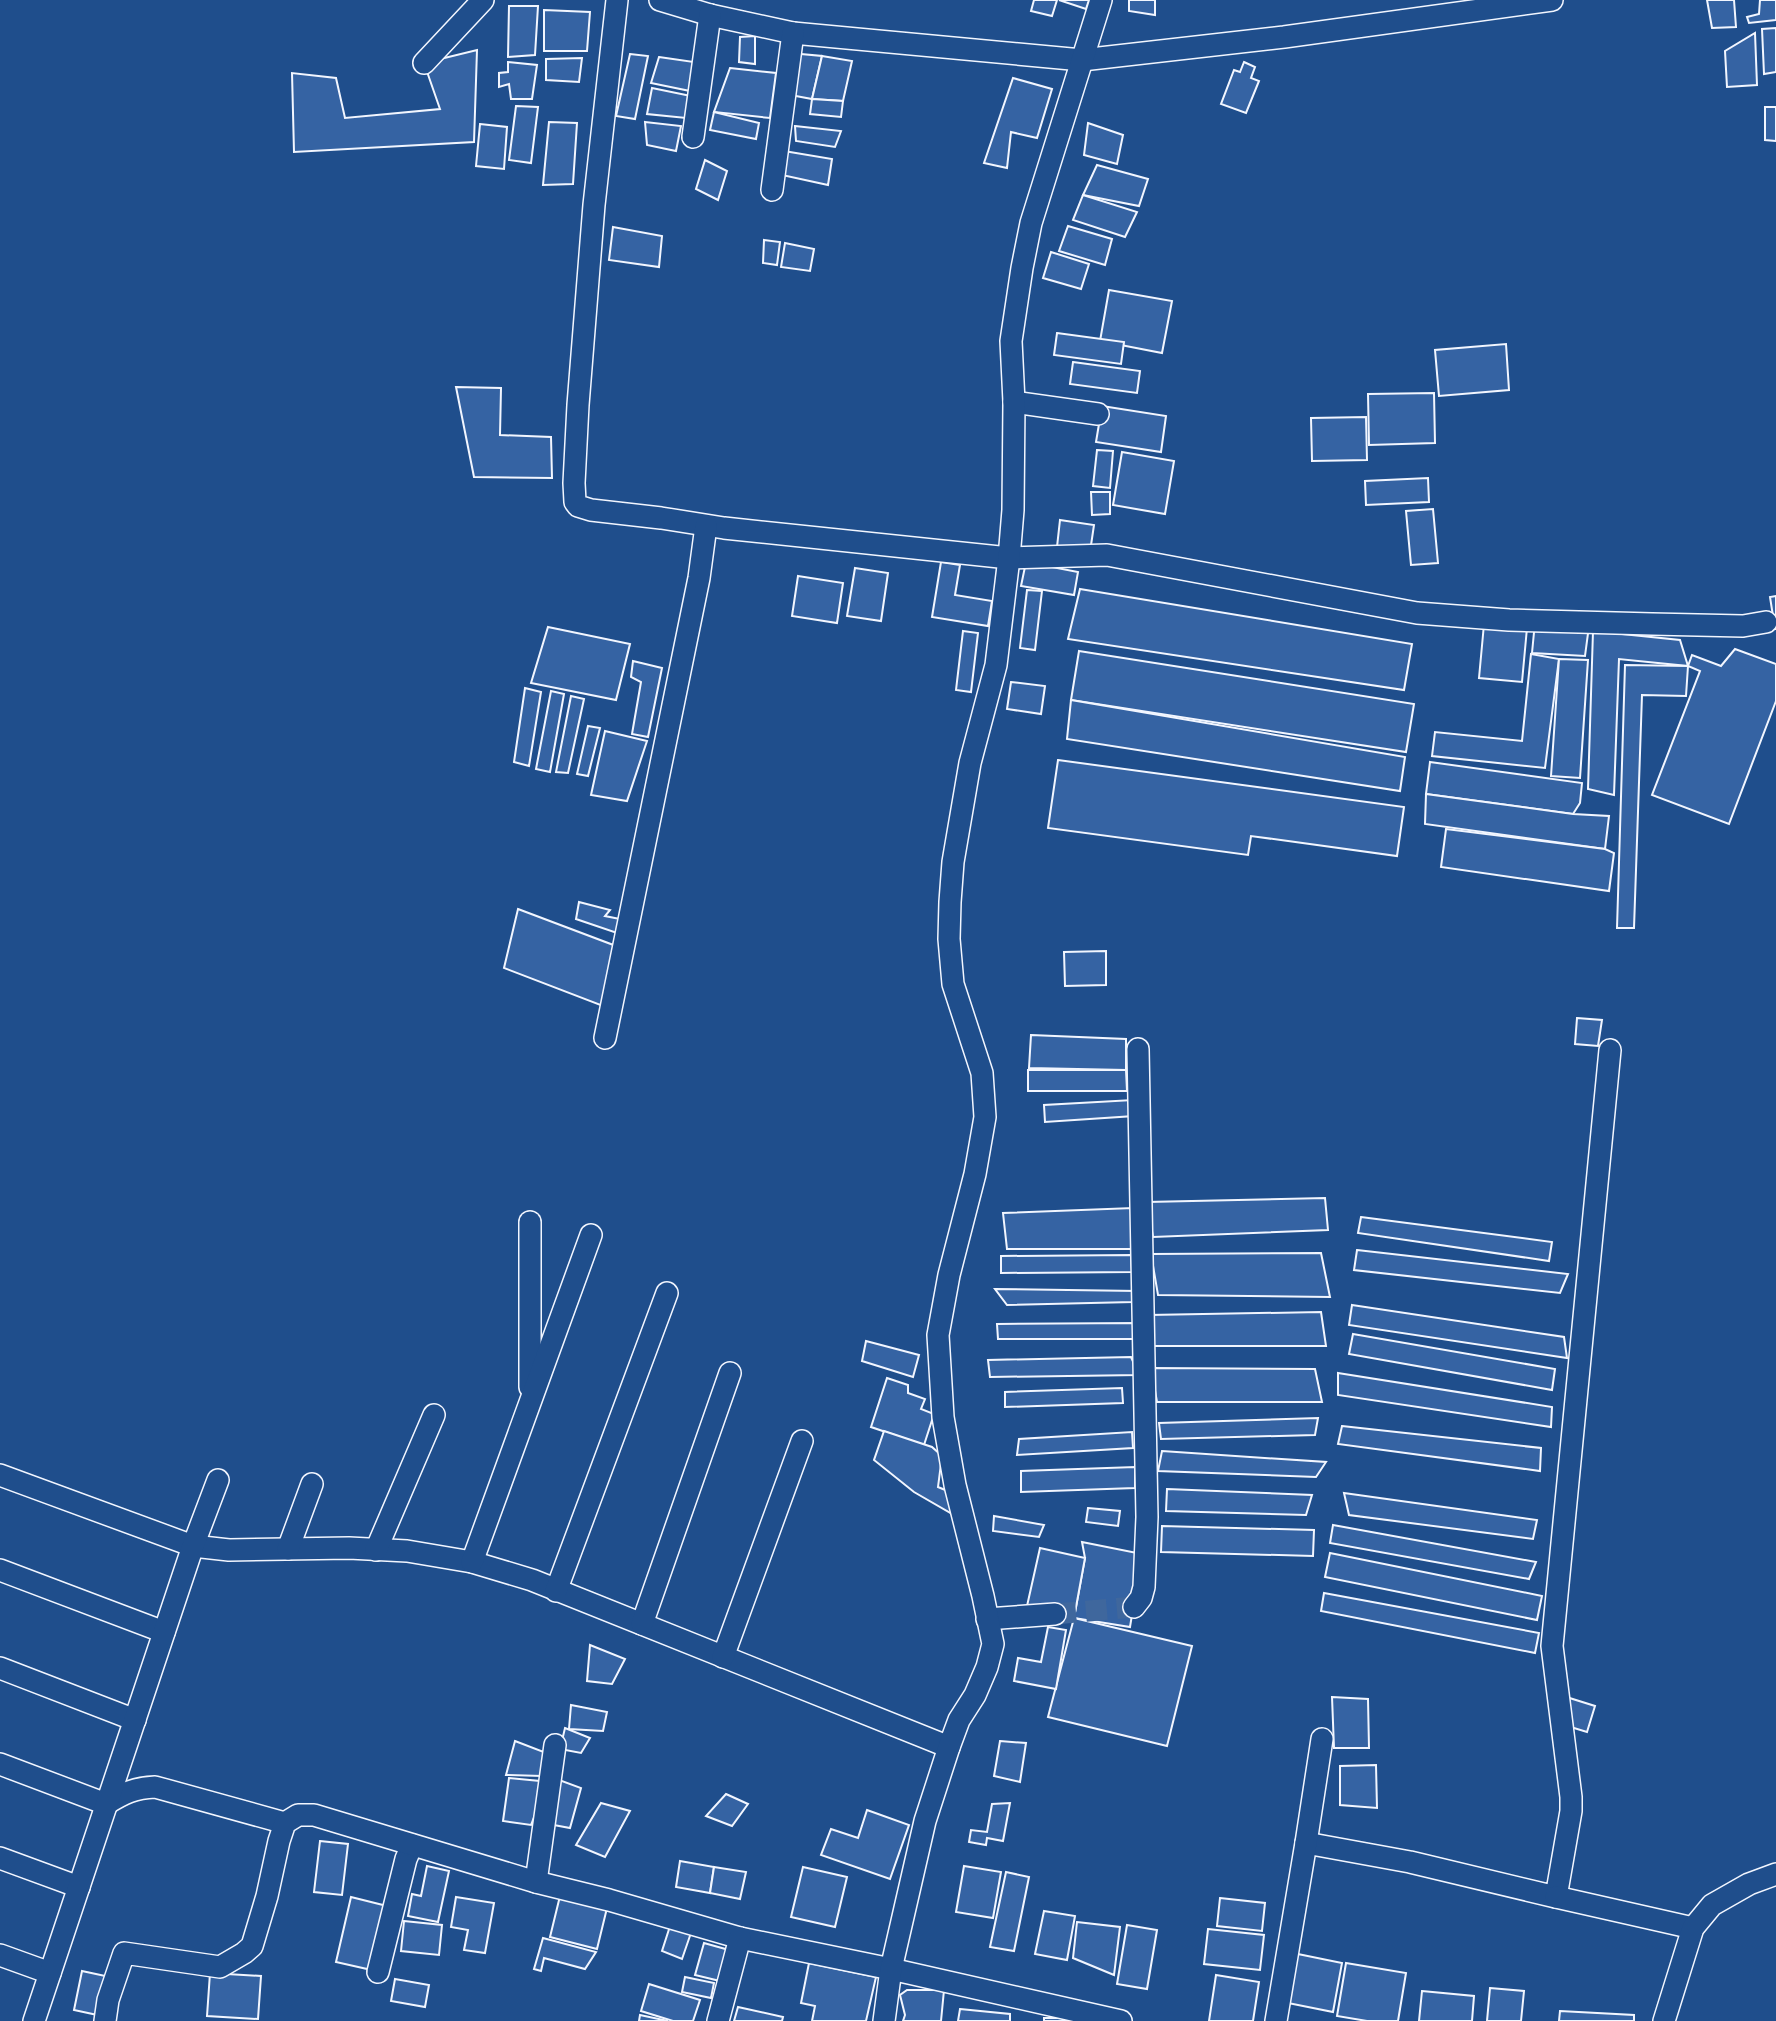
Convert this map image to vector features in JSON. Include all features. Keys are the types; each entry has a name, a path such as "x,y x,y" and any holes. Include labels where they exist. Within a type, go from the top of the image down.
{"street":[{"path":"424,63 483,0"},
{"path":"617,0 593,219 578,405 575,502 578,506 706,526 1009,558 1107,555 1417,613 1509,620 1652,624 1743,626 1766,622"},
{"path":"660,0 710,15 793,33 1082,60 1418,10 1552,0"},
{"path":"884,2021 891,1969 925,1821 948,1746 959,1720 975,1695 993,1644 955,1485 943,1417 938,1335 949,1275 975,1174 985,1117 982,1073 953,984 949,939 953,862 970,763 996,665 1009,558 1013,510 1014,402 1011,341 1022,268 1031,223 1101,0"},
{"path":"693,138 710,15"},
{"path":"772,190 793,33"},
{"path":"1014,402 1098,414"},
{"path":"605,1038 699,578 706,526"},
{"path":"1134,1607 1141,1598 1144,1587 1147,1517 1138,1049"},
{"path":"1556,1897 1571,1811 1552,1646 1609,1051"},
{"path":"530,1222 530,1403"},
{"path":"472,1562 591,1235"},
{"path":"556,1591 667,1293"},
{"path":"642,1625 730,1373"},
{"path":"376,1550 434,1416"},
{"path":"723,1657 802,1441"},
{"path":"0,1475 193,1546 229,1550 407,1551 472,1562 532,1580 948,1746"},
{"path":"34,2021 193,1546 218,1480"},
{"path":"288,1549 312,1484"},
{"path":"0,1570 164,1632"},
{"path":"987,1619 1055,1614"},
{"path":"0,1668 135,1720"},
{"path":"1276,2021 1322,1739"},
{"path":"536,1882 555,1745"},
{"path":"0,1764 106,1804"},
{"path":"106,1804 138,1788 155,1787 285,1823"},
{"path":"105,2021 108,2000 124,1953 220,1967 244,1954 252,1946 285,1823 298,1815 314,1815 536,1882 740,1938 1121,2021"},
{"path":"1306,1843 1427,1866 1693,1928"},
{"path":"378,1972 412,1844"},
{"path":"0,1858 79,1887"},
{"path":"1664,2021 1693,1928 1713,1905 1749,1884 1776,1874"},
{"path":"718,2021 740,1938"},
{"path":"0,1955 50,1973"}],"building":[{"path":"1034,0 1057,0 1052,16 1031,11"},
{"path":"1059,0 1089,0 1086,9"},
{"path":"1129,0 1155,0 1155,15 1129,11"},
{"path":"1707,0 1734,0 1736,27 1712,28"},
{"path":"1760,0 1776,0 1776,20 1749,23 1747,17 1759,14"},
{"path":"509,6 538,6 535,55 508,57"},
{"path":"544,10 590,12 587,51 544,51"},
{"path":"1776,28 1776,72 1764,74 1762,29"},
{"path":"1755,33 1757,85 1727,87 1725,51"},
{"path":"755,36 755,64 739,62 740,37"},
{"path":"477,50 474,142 294,152 292,73 336,78 345,118 440,109 424,63"},
{"path":"790,53 822,56 812,99 785,94"},
{"path":"630,54 648,56 635,119 616,116"},
{"path":"822,56 852,61 843,101 812,99"},
{"path":"659,57 694,62 690,91 651,83"},
{"path":"582,58 579,82 546,80 546,59"},
{"path":"508,62 537,65 532,99 511,99 509,84 499,87 499,73 508,72"},
{"path":"1244,62 1255,67 1251,78 1259,81 1246,113 1221,104 1234,70 1240,72"},
{"path":"730,68 776,73 770,118 714,112"},
{"path":"1013,78 1052,89 1037,138 1011,132 1007,168 984,163"},
{"path":"652,88 691,96 686,118 647,114"},
{"path":"812,99 843,101 841,117 810,114"},
{"path":"516,106 538,107 531,163 509,160"},
{"path":"1765,107 1776,107 1776,141 1765,140"},
{"path":"714,112 759,123 756,139 710,130"},
{"path":"549,122 577,123 573,184 543,185"},
{"path":"645,122 681,126 676,151 647,145"},
{"path":"1088,123 1123,135 1117,164 1084,155"},
{"path":"480,124 507,127 504,169 476,166"},
{"path":"795,126 841,131 835,147 796,141"},
{"path":"784,151 832,159 828,185 782,175"},
{"path":"705,160 727,171 718,200 696,189"},
{"path":"1097,165 1148,179 1139,206 1083,195"},
{"path":"1083,195 1137,212 1125,237 1073,220"},
{"path":"1068,226 1112,239 1105,265 1059,251"},
{"path":"613,227 662,236 659,267 609,260"},
{"path":"764,240 780,242 777,265 763,263"},
{"path":"785,243 814,249 810,271 781,267"},
{"path":"1051,252 1089,264 1081,289 1043,278"},
{"path":"1109,290 1172,301 1162,353 1100,341"},
{"path":"1057,333 1124,342 1121,364 1054,355"},
{"path":"1506,344 1509,390 1439,396 1435,350"},
{"path":"1073,362 1140,371 1137,393 1070,384"},
{"path":"456,387 501,388 500,435 551,437 552,478 474,477"},
{"path":"1434,393 1435,443 1369,445 1368,394"},
{"path":"1102,406 1166,416 1161,452 1096,442"},
{"path":"1366,417 1367,460 1312,461 1311,418"},
{"path":"1097,450 1113,451 1110,488 1093,486"},
{"path":"1122,452 1174,461 1165,514 1113,505"},
{"path":"1428,478 1429,502 1366,505 1365,481"},
{"path":"1091,492 1110,492 1110,514 1092,515"},
{"path":"1433,509 1438,563 1411,565 1406,511"},
{"path":"1060,520 1094,525 1090,552 1057,547"},
{"path":"941,562 960,565 955,595 992,601 988,626 932,617"},
{"path":"1026,562 1078,572 1074,595 1021,586"},
{"path":"855,568 888,573 881,621 847,616"},
{"path":"798,576 843,583 837,623 792,616"},
{"path":"1080,589 1412,644 1404,690 1068,639"},
{"path":"1027,590 1042,591 1035,650 1020,648"},
{"path":"1776,596 1776,629 1775,629 1770,597"},
{"path":"1535,622 1589,626 1585,656 1532,653"},
{"path":"1484,624 1527,628 1522,682 1479,678"},
{"path":"548,627 630,644 616,700 531,683"},
{"path":"963,631 978,633 971,692 956,690"},
{"path":"1593,631 1680,640 1688,666 1619,659 1614,795 1588,789"},
{"path":"1735,649 1776,664 1776,701 1729,824 1652,795 1700,671 1688,666 1692,655 1721,666"},
{"path":"1079,651 1414,704 1406,752 1071,700"},
{"path":"1531,654 1559,659 1545,768 1432,756 1435,732 1522,741"},
{"path":"1559,659 1588,660 1580,778 1551,776"},
{"path":"633,661 662,668 648,737 632,734 641,682 631,677"},
{"path":"1625,665 1688,666 1686,696 1642,695 1634,928 1617,928"},
{"path":"1011,682 1045,686 1041,714 1007,709"},
{"path":"525,688 541,692 529,766 514,762"},
{"path":"551,691 564,694 550,772 536,769"},
{"path":"571,696 584,699 568,773 556,772"},
{"path":"1071,700 1405,757 1400,791 1067,739"},
{"path":"588,726 600,728 588,776 577,774"},
{"path":"605,731 647,741 627,801 591,795"},
{"path":"1058,760 1404,807 1397,856 1251,836 1248,855 1048,828"},
{"path":"1430,762 1582,783 1580,803 1573,814 1426,794"},
{"path":"1426,794 1573,814 1609,816 1605,849 1425,824"},
{"path":"1446,829 1605,849 1614,853 1609,891 1441,867"},
{"path":"579,902 610,910 605,916 620,919 617,933 576,919"},
{"path":"518,909 616,946 603,1006 504,968"},
{"path":"1106,951 1106,985 1065,986 1064,952"},
{"path":"1577,1018 1602,1020 1598,1046 1575,1044"},
{"path":"1031,1035 1126,1039 1126,1070 1029,1068"},
{"path":"1028,1070 1126,1070 1127,1091 1028,1091"},
{"path":"1133,1100 1134,1116 1045,1122 1044,1105"},
{"path":"1325,1198 1328,1230 1153,1237 1147,1202"},
{"path":"1133,1208 1134,1249 1007,1249 1003,1213"},
{"path":"1361,1217 1552,1242 1549,1261 1358,1233"},
{"path":"1357,1250 1568,1274 1560,1293 1354,1270"},
{"path":"1321,1253 1330,1297 1158,1295 1151,1254"},
{"path":"1131,1255 1132,1272 1001,1273 1001,1256"},
{"path":"995,1289 1137,1291 1133,1302 1007,1305"},
{"path":"1352,1305 1564,1337 1567,1358 1349,1325"},
{"path":"1321,1312 1326,1346 1151,1346 1149,1315"},
{"path":"1138,1323 1134,1339 998,1339 997,1324"},
{"path":"1353,1334 1555,1369 1552,1390 1349,1354"},
{"path":"866,1341 919,1355 913,1377 862,1361"},
{"path":"1131,1357 1139,1375 990,1377 988,1360"},
{"path":"1151,1368 1315,1369 1322,1402 1157,1402"},
{"path":"1338,1373 1552,1407 1551,1427 1338,1395"},
{"path":"887,1378 908,1385 908,1393 925,1399 921,1409 934,1414 924,1445 871,1427"},
{"path":"1122,1388 1123,1403 1005,1407 1005,1392"},
{"path":"1318,1418 1315,1435 1161,1439 1159,1423"},
{"path":"1342,1426 1541,1448 1540,1471 1338,1444"},
{"path":"884,1431 932,1447 942,1456 938,1487 955,1494 954,1515 914,1492 874,1460"},
{"path":"1132,1432 1133,1448 1017,1455 1019,1439"},
{"path":"1162,1451 1326,1462 1316,1477 1158,1471"},
{"path":"1135,1467 1135,1488 1021,1492 1021,1471"},
{"path":"1167,1489 1312,1495 1306,1515 1166,1511"},
{"path":"1344,1493 1537,1520 1533,1539 1349,1515"},
{"path":"1088,1508 1120,1511 1118,1526 1086,1522"},
{"path":"994,1516 1044,1525 1039,1537 993,1531"},
{"path":"1333,1525 1536,1562 1529,1579 1330,1543"},
{"path":"1162,1526 1314,1530 1313,1556 1161,1552"},
{"path":"1082,1542 1142,1554 1130,1627 1074,1618 1085,1558"},
{"path":"1040,1548 1085,1558 1074,1618 1027,1606"},
{"path":"1330,1553 1542,1596 1537,1620 1325,1577"},
{"path":"1324,1593 1539,1633 1535,1653 1321,1611"},
{"path":"1074,1618 1192,1646 1167,1746 1048,1717"},
{"path":"1048,1627 1066,1630 1056,1689 1014,1681 1018,1658 1041,1662"},
{"path":"590,1645 625,1659 612,1684 587,1681"},
{"path":"1560,1695 1595,1706 1587,1732 1564,1725"},
{"path":"1332,1697 1368,1699 1369,1748 1334,1748"},
{"path":"571,1705 607,1712 603,1731 569,1729"},
{"path":"565,1728 590,1738 581,1753 560,1749"},
{"path":"515,1741 549,1754 542,1776 506,1775"},
{"path":"1000,1741 1026,1743 1020,1782 994,1776"},
{"path":"1376,1765 1377,1808 1340,1805 1340,1766"},
{"path":"551,1777 581,1788 570,1828 543,1823"},
{"path":"509,1778 540,1781 536,1812 531,1825 503,1821"},
{"path":"726,1794 748,1804 732,1826 706,1816"},
{"path":"601,1803 630,1811 605,1857 576,1845"},
{"path":"1010,1803 1003,1841 987,1838 986,1845 969,1842 971,1830 987,1832 992,1804"},
{"path":"867,1810 909,1825 890,1879 821,1855 831,1829 858,1838"},
{"path":"320,1841 348,1844 342,1895 314,1892"},
{"path":"680,1861 714,1867 710,1893 676,1887"},
{"path":"427,1866 449,1871 438,1922 408,1916 412,1894 421,1896"},
{"path":"964,1866 1001,1872 993,1918 956,1912"},
{"path":"714,1867 746,1872 740,1899 710,1893"},
{"path":"803,1867 847,1877 835,1927 791,1917"},
{"path":"1006,1872 1029,1877 1014,1951 990,1947"},
{"path":"560,1896 607,1908 597,1949 550,1937"},
{"path":"351,1897 391,1907 376,1971 336,1962"},
{"path":"456,1897 494,1903 485,1953 464,1950 468,1930 451,1927"},
{"path":"1220,1898 1265,1903 1262,1931 1217,1926"},
{"path":"1044,1911 1075,1916 1067,1960 1035,1954"},
{"path":"404,1921 442,1925 439,1955 401,1951"},
{"path":"1077,1922 1120,1927 1114,1975 1073,1958"},
{"path":"671,1923 692,1930 682,1959 662,1951"},
{"path":"1127,1925 1157,1930 1147,1989 1117,1984"},
{"path":"1208,1929 1264,1935 1260,1970 1204,1964"},
{"path":"543,1938 596,1952 585,1969 544,1958 541,1971 534,1969"},
{"path":"704,1943 729,1950 720,1981 695,1975"},
{"path":"1293,1953 1342,1963 1333,2012 1283,2002"},
{"path":"809,1963 876,1977 866,2021 812,2021 815,2006 801,2003"},
{"path":"1346,1963 1406,1973 1398,2021 1367,2021 1337,2016"},
{"path":"82,1971 110,1977 102,2016 74,2010"},
{"path":"210,1973 261,1976 258,2019 207,2016"},
{"path":"1216,1975 1259,1982 1253,2021 1209,2021"},
{"path":"685,1977 714,1983 711,1998 682,1992"},
{"path":"395,1979 429,1985 425,2007 391,2001"},
{"path":"649,1984 700,2000 693,2021 673,2021 641,2011"},
{"path":"1490,1988 1524,1991 1521,2021 1487,2021"},
{"path":"907,1990 944,1990 941,2021 903,2021 905,2015 900,1995"},
{"path":"1422,1991 1474,1996 1472,2021 1419,2021"},
{"path":"738,2007 783,2017 782,2021 734,2021"},
{"path":"960,2009 1010,2014 1010,2021 958,2021"},
{"path":"1560,2011 1634,2015 1634,2021 1559,2021"},
{"path":"640,2015 668,2021 639,2021"},
{"path":"1044,2018 1075,2018 1075,2021 1044,2021"}],"tunnel":[{"path":"1055,1614 1134,1607"}]}
